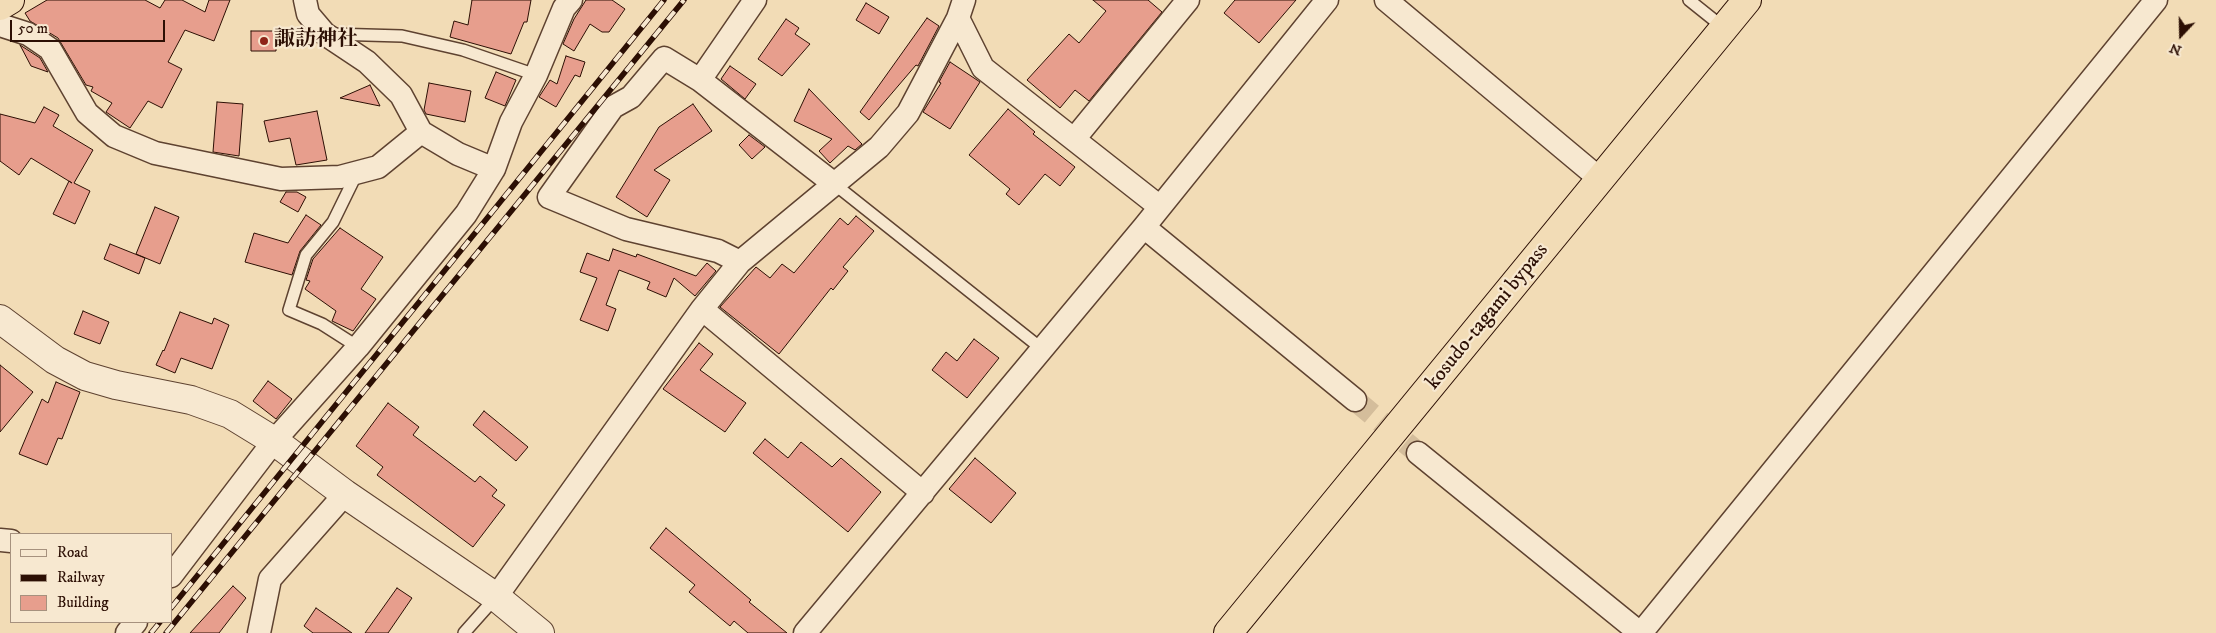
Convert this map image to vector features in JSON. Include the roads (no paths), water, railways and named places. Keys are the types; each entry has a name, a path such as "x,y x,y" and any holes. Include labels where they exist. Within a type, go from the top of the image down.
{"highway":[{"path":"0,6 10,0"},
{"name":"kosudo-tagami bypass","path":"1228,633 1747,0"}],"street":[{"path":"305,0 308,14 325,34 366,62 401,95 421,132 458,154 494,169"},
{"path":"172,574 179,556 274,441 358,346 466,214 494,169 511,122 536,74 564,8 571,0"},
{"path":"700,80 755,0"},
{"path":"1075,138 1188,0"},
{"path":"805,633 1144,227 1327,0"},
{"path":"1386,0 1600,179"},
{"path":"1418,453 1641,633 2156,0"},
{"path":"961,9 984,68 1160,207"},
{"path":"496,597 702,308 740,262 879,148 908,113 961,9"},
{"path":"0,25 28,34 50,49 86,113 114,136 154,153 280,179 340,177 378,167 421,132"},
{"path":"740,262 718,251 626,229 549,197 613,107 631,97 664,58 700,80 833,184"},
{"path":"1144,227 1355,400"},
{"path":"702,308 923,493"},
{"path":"0,319 55,360 84,376 116,385 191,400 230,414 274,441 345,494 496,597 540,633"},
{"path":"258,633 270,579 345,494"},
{"path":"127,633 135,623"}],"lane":[{"path":"1689,0 1724,28"},
{"path":"325,34 402,36 463,50 536,74"},
{"path":"358,172 333,222 306,255 289,310 322,324 358,346"},
{"path":"833,184 1042,349"},
{"path":"464,633 496,597"}],"tunnel":[{"path":"1355,400 1418,453"}],"railway":[{"path":"172,607 664,0"},
{"path":"166,633 684,0"},
{"path":"151,633 159,623"}],"place":[{"name":"諏訪神社","path":"264,41"}]}
